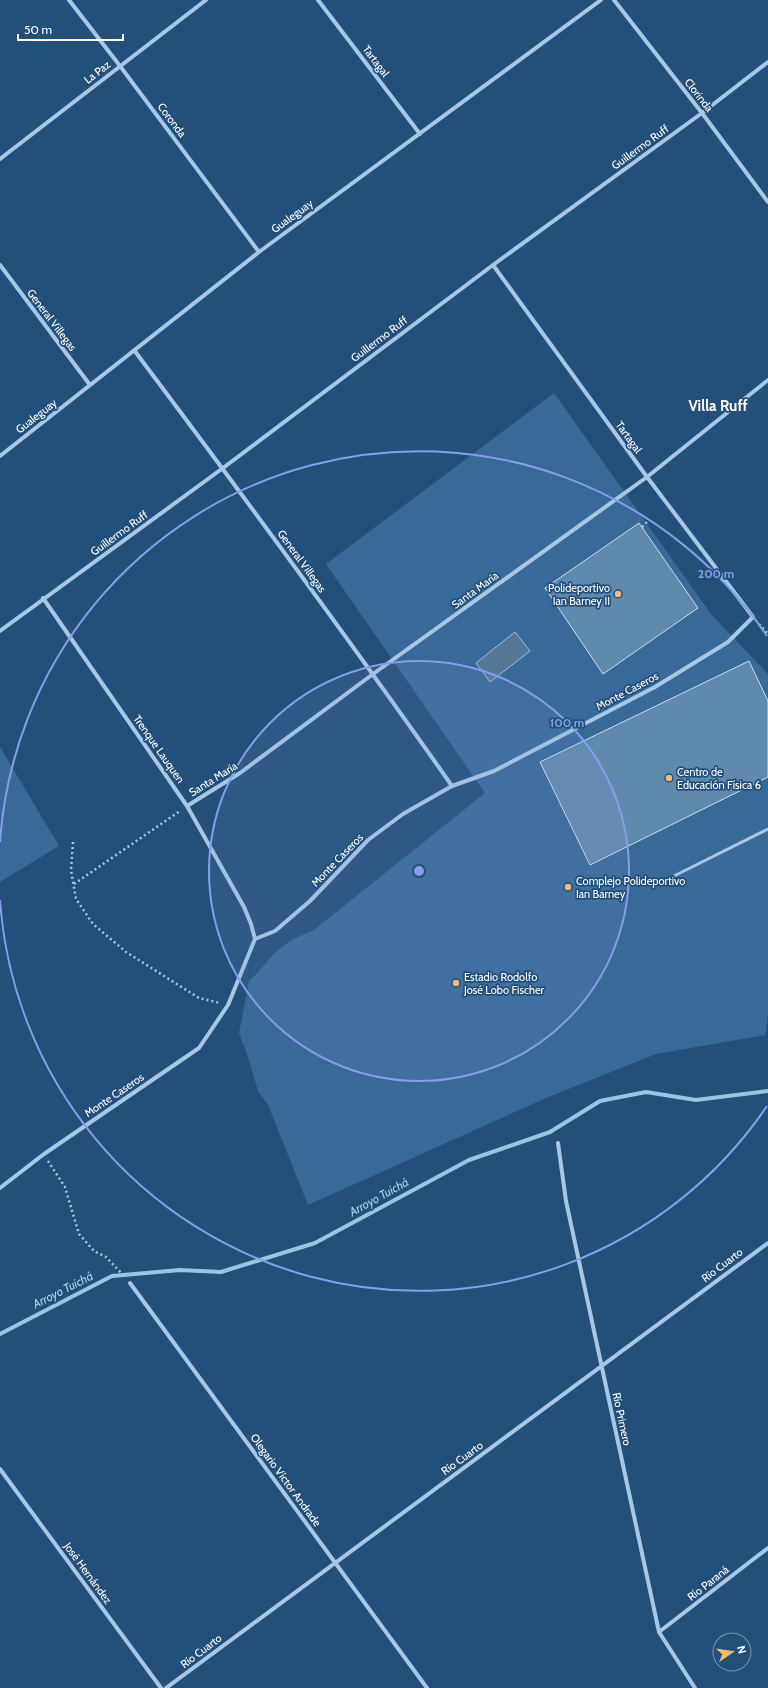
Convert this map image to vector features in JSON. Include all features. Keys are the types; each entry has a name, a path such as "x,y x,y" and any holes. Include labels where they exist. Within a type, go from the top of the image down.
{"street":[{"name":"Coronda","path":"69,0 258,252"},
{"name":"La Paz","path":"0,158 206,0"},
{"name":"Tartagal","path":"318,0 420,134"},
{"name":"Gualeguay","path":"0,456 258,252 601,0"},
{"name":"Clorinda","path":"614,0 702,113 768,202"},
{"name":"Guillermo Ruff","path":"0,631 43,598 223,468 493,265 702,113 768,62"},
{"name":"General Villegas","path":"0,265 90,385"},
{"name":"Tartagal","path":"493,265 647,477 753,618"},
{"name":"General Villegas","path":"134,350 223,468 374,674 452,786"},
{"name":"Santa María","path":"187,806 240,773 374,674 647,477 768,380"},
{"name":"Trenque Lauquen","path":"43,598 187,806 244,907 255,939"},
{"name":"Monte Caseros","path":"0,1188 44,1154 199,1048 228,1005 255,939 275,931 310,901 368,840 403,814 452,786 494,771 655,687 728,642 753,618"},
{"name":"Río Primero","path":"558,1143 566,1201 659,1632 695,1688"},
{"name":"Río Cuarto","path":"166,1688 768,1242"},
{"name":"Olegario Víctor Andrade","path":"130,1283 427,1688"},
{"name":"José Hernández","path":"0,1470 161,1688"},
{"name":"Río Paraná","path":"659,1632 768,1548"}],"lane":[{"path":"674,876 768,828"}],"path":[{"path":"642,527 648,522"},
{"path":"753,618 768,634"},
{"path":"74,884 187,806"},
{"path":"72,842 71,870 76,899 93,924 126,952 199,998 228,1005"},
{"path":"44,1154 65,1187 75,1215 79,1234 94,1251 106,1257 114,1264 130,1283"}],"shaded area":[{"name":"Complejo Polideportivo Ian Barney","path":"554,393 711,614 768,674 768,1011 766,1035 656,1054 546,1098 308,1205 268,1105 258,1091 239,1033 249,981 273,955 287,943 314,930 485,793 326,564"},
{"path":"515,632 530,651 490,682 476,663"},
{"path":"0,747 59,846 0,882"}],"building":[{"name":"Polideportivo Ian Barney II","path":"639,523 698,608 603,674 545,588"},
{"path":"749,661 768,701 768,777 590,865 540,762"}],"waterway":[{"name":"Arroyo Tuichá","path":"0,1334 112,1276 180,1270 221,1272 315,1243 469,1160 550,1132 600,1101 646,1092 696,1100 768,1091"}],"place":[{"name":"Polideportivo Ian Barney II","path":"618,594"},
{"name":"Centro de Educación Física 6","path":"669,778"},
{"name":"Complejo Polideportivo Ian Barney","path":"568,887"},
{"name":"Estadio Rodolfo José Lobo Fischer","path":"456,983"}],"district":[{"name":"Villa Ruff","path":"718,406"}]}
